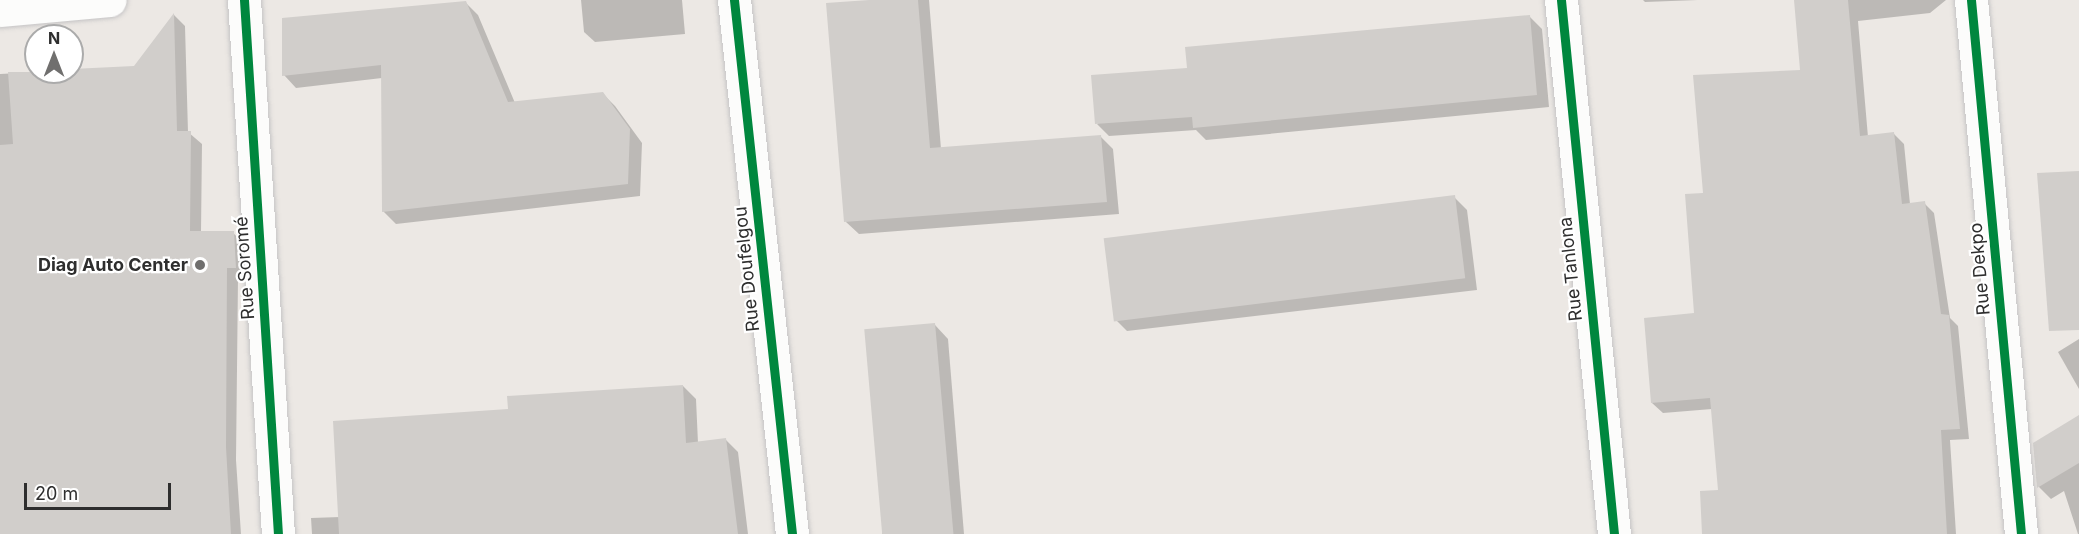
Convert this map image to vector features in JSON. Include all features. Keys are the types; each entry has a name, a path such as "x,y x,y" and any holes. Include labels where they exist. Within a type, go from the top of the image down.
{"street":[{"path":"0,10 110,0"},
{"name":"Rue Soromé","path":"244,0 278,534"},
{"name":"Rue Doufelgou","path":"734,0 792,534"},
{"name":"Rue Tanlona","path":"1561,0 1614,534"},
{"name":"Rue Dekpo","path":"1971,0 2021,534"}],"building":[{"path":"918,0 930,148 1101,135 1107,202 844,222 826,3"},
{"path":"1794,0 1848,0 1860,136 1894,132 1902,204 1925,201 1941,314 1949,315 1960,429 1941,430 1947,534 1702,534 1700,491 1718,490 1710,398 1651,403 1644,318 1694,313 1685,194 1703,193 1693,75 1800,70"},
{"path":"466,1 508,102 603,92 630,129 628,184 382,212 381,65 282,76 282,18"},
{"path":"174,13 177,131 191,131 190,231 234,231 236,268 227,268 226,447 231,534 0,534 0,145 13,144 8,72 24,72 24,84 84,84 84,68 134,66"},
{"path":"1530,15 1537,95 1193,128 1192,117 1095,124 1091,75 1187,68 1185,47"},
{"path":"2079,171 2079,330 2049,331 2037,173"},
{"path":"1455,195 1465,278 1114,322 1104,238"},
{"path":"935,323 953,534 882,534 864,329"},
{"path":"683,385 686,443 726,438 738,534 339,534 333,421 508,409 507,396"},
{"path":"2079,415 2079,463 2037,488 2033,443"}],"cycle path":[{"path":"244,0 278,534"},
{"path":"734,0 792,534"},
{"path":"1561,0 1614,534"},
{"path":"1971,0 2021,534"}],"place":[{"name":"Diag Auto Center","path":"200,265"}]}
